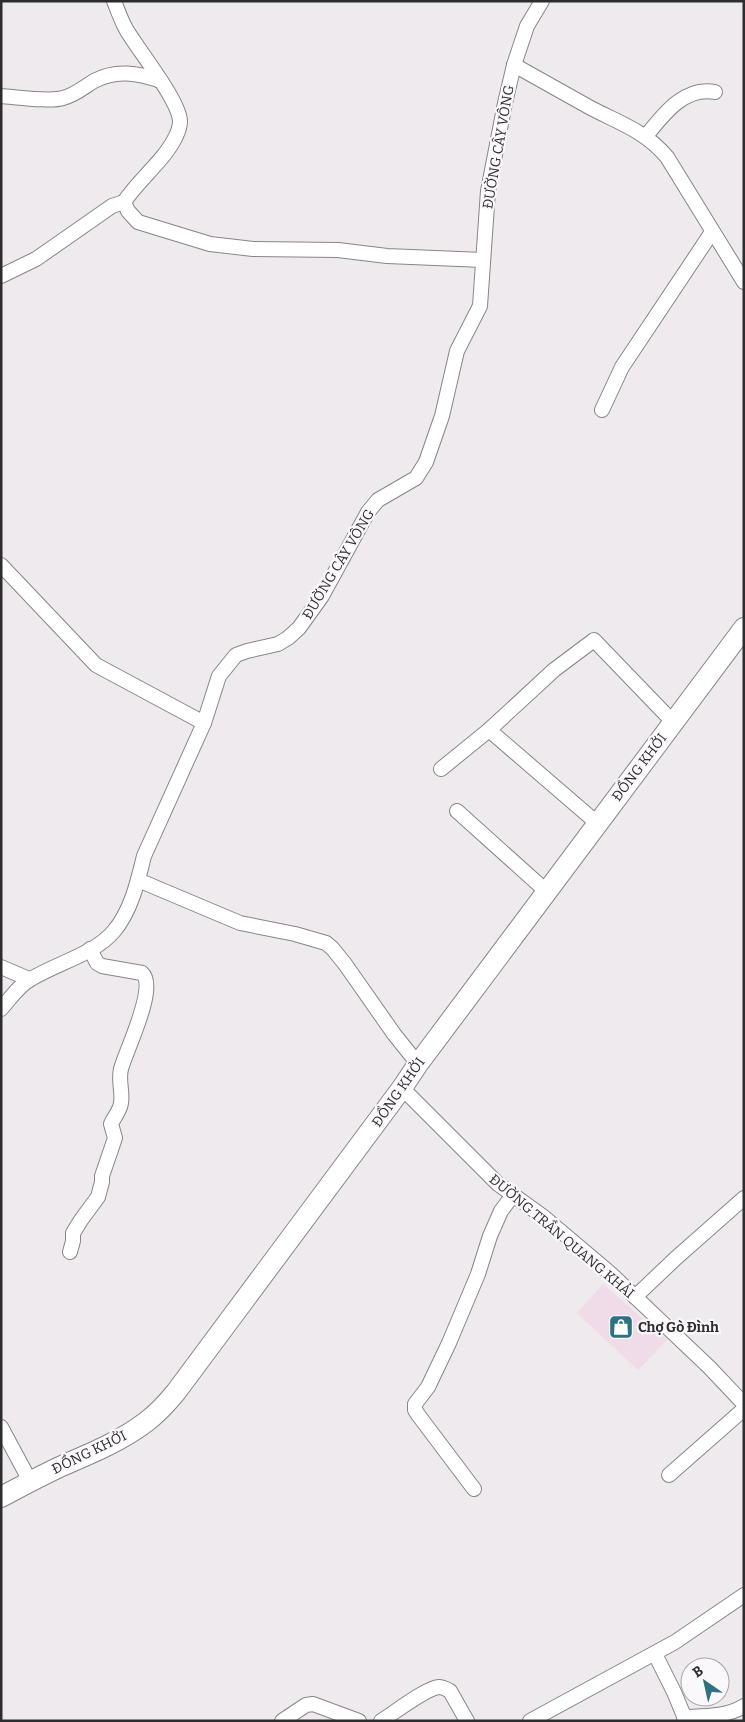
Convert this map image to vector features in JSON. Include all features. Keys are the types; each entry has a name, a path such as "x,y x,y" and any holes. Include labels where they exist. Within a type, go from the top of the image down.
{"main road":[{"name":"ĐỒNG KHỞI","path":"1,1497 30,1481 99,1451 145,1423 160,1411 744,628"}],"street":[{"path":"1,276 36,259 112,206 124,202 171,145 180,125 175,106 161,81 126,30 114,1"},
{"name":"ĐƯỜNG CÂY VÔNG","path":"1,1009 29,980 90,949 105,940 114,931 124,917 138,880 144,856 204,723 219,676 226,665 236,655 278,644 299,628 322,596 368,512 378,500 416,478 422,470 442,416 457,351 480,306 488,191 514,65 527,26 542,1"},
{"path":"514,65 646,136 667,157 744,282"},
{"path":"1,96 59,99 73,94 95,81 119,72 145,75 161,81"},
{"path":"646,136 682,98 694,92 707,90 715,92"},
{"path":"124,202 128,211 138,222 210,244 253,249 316,249 387,256 483,260"},
{"path":"602,410 622,367 712,232"},
{"path":"1,565 96,665 204,723"},
{"path":"441,769 489,730 554,670 594,640 673,722"},
{"path":"489,730 597,823"},
{"path":"457,811 546,891"},
{"path":"138,880 233,920 264,929 295,934 326,944 332,948 345,964 394,1034 418,1064"},
{"path":"70,1252 73,1233 98,1196 102,1176 113,1149 115,1138 111,1124 121,1103 119,1081 121,1068 147,991 147,981 142,973 102,966 97,963 90,949"},
{"path":"1,967 29,980"},
{"name":"ĐƯỜNG TRẦN QUANG KHẢI","path":"402,1088 484,1170 610,1273 709,1367 744,1404"},
{"path":"474,1489 415,1410 415,1404 428,1387 449,1344 478,1274 490,1236 501,1212 513,1195"},
{"path":"635,1297 744,1198"},
{"path":"669,1475 744,1409"},
{"path":"1,1427 30,1481"},
{"path":"530,1721 655,1654 697,1628 744,1595"},
{"path":"655,1654 685,1719 724,1714 744,1706"},
{"path":"381,1721 433,1688 439,1687 450,1691 467,1721"},
{"path":"282,1721 306,1705 313,1704 359,1721"}],"shaded area":[{"name":"Chợ Gò Đình","path":"603,1284 667,1340 638,1370 577,1313"}],"place":[{"name":"Chợ Gò Đình","path":"621,1327"}]}
